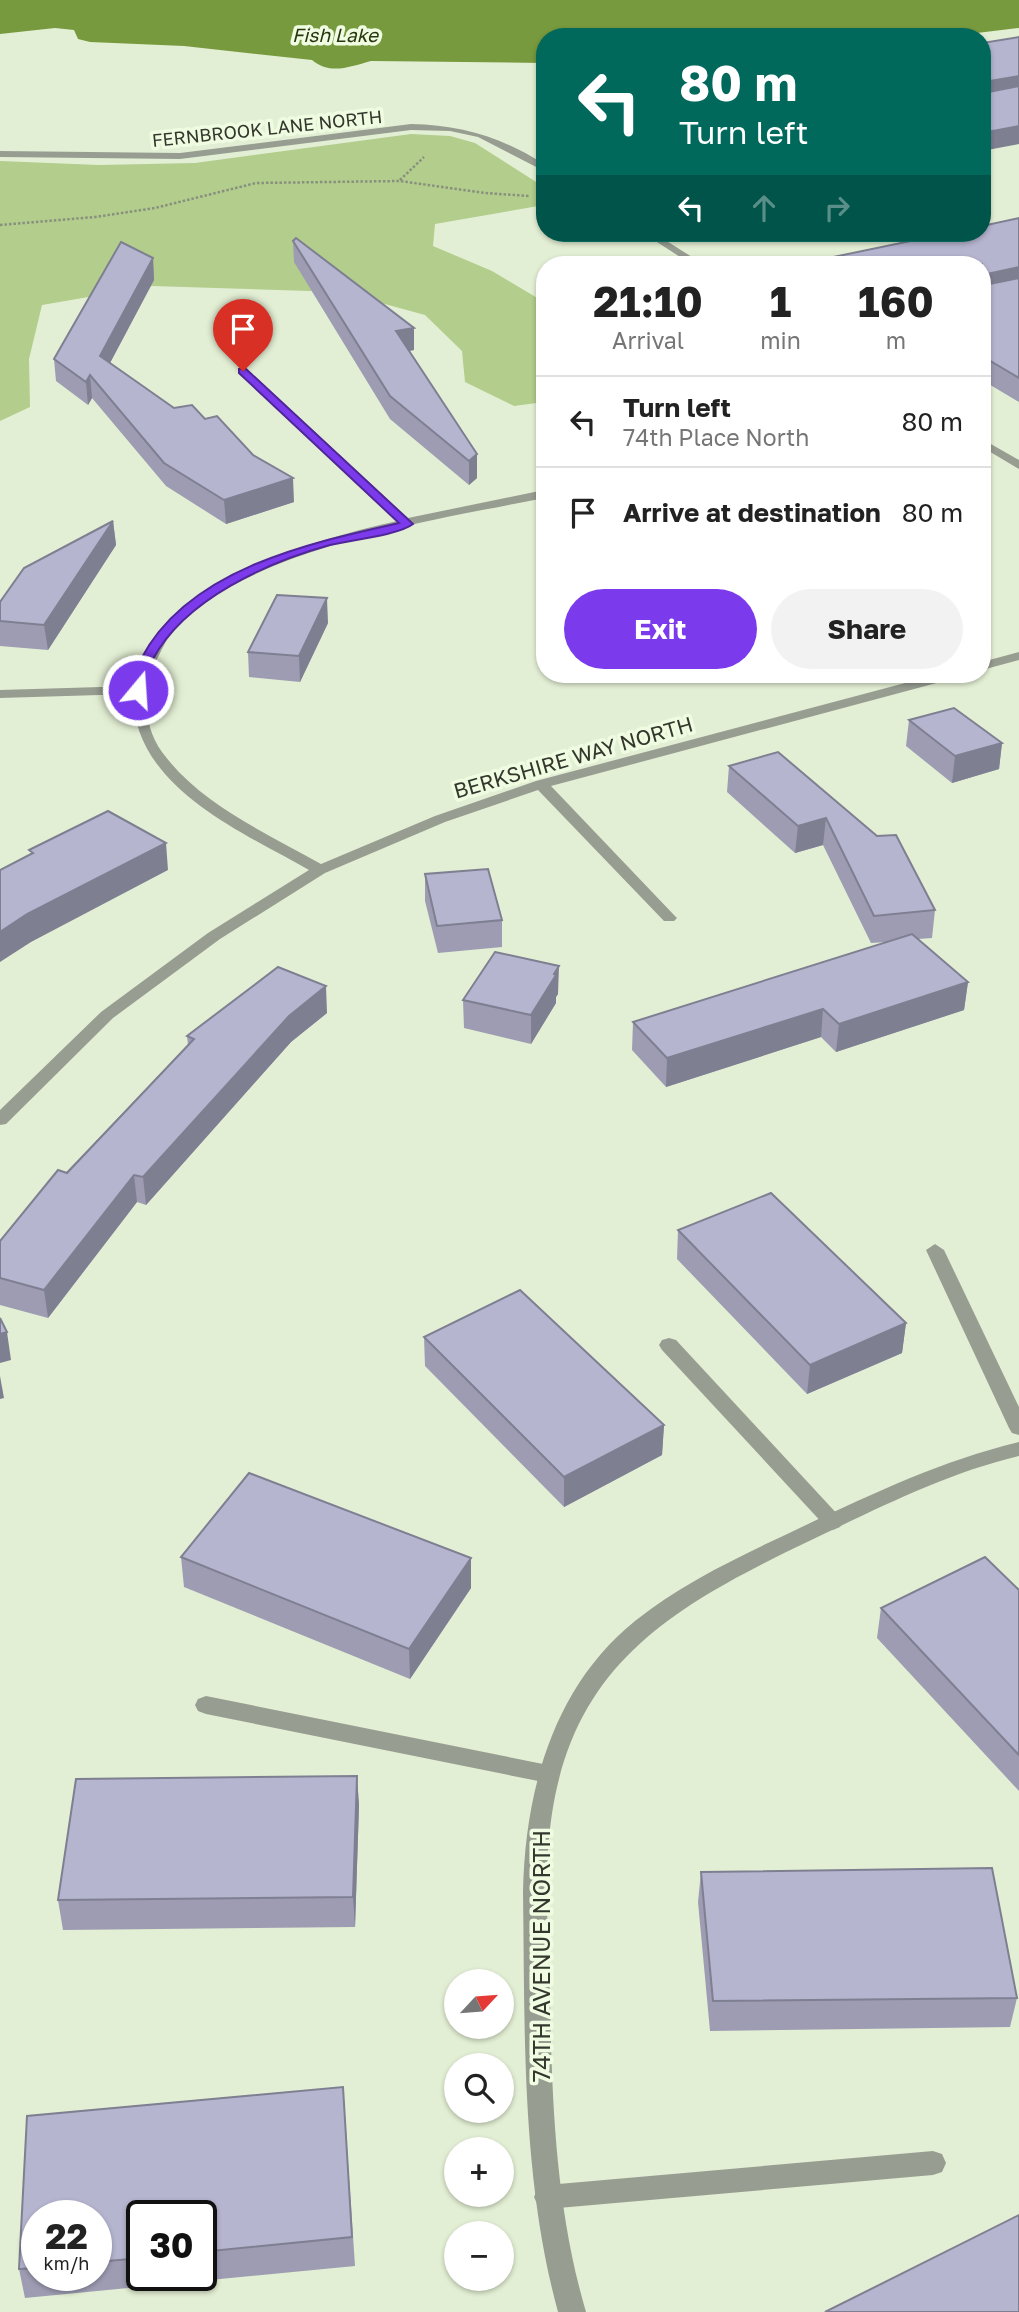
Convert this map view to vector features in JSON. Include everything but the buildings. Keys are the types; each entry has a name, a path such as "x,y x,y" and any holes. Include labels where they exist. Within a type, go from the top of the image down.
{"street":[{"name":"FERNBROOK LANE NORTH","path":"0,153 108,158 180,156 411,127 454,128 498,140 536,162"},
{"path":"663,242 685,256"},
{"path":"243,371 407,524"},
{"path":"991,448 1019,465"},
{"path":"320,870 226,814 185,784 155,753 141,720 138,690 146,660 184,613 209,593 283,556 326,543 536,496"},
{"path":"991,664 1019,656"},
{"name":"BERKSHIRE WAY NORTH","path":"0,1120 107,1015 162,972 320,870 440,819 541,784 920,683"},
{"path":"0,694 138,690"},
{"path":"541,784 669,918"},
{"path":"935,1250 1019,1428"},
{"path":"669,1345 833,1522"},
{"name":"74TH AVENUE NORTH","path":"572,2312 547,2197 540,2116 536,1851 548,1774 582,1695 621,1646 674,1604 718,1577 940,1473 1019,1449"},
{"path":"206,1705 548,1774"},
{"path":"547,2197 933,2163"}],"path":[{"path":"0,225 95,217 155,208 256,183 400,181 485,193 536,195"}],"shaded area":[{"path":"411,134 450,136 475,143 536,182 536,206 435,224 433,246 492,271 536,297 536,403 514,406 465,382 462,351 425,315 341,292 152,286 42,305 29,359 30,407 0,421 0,161 99,165 195,163"}],"water":[{"name":"Fish Lake","path":"0,0 1019,0 1019,28 991,31 991,28 536,28 536,63 371,61 333,68 319,65 312,60 184,46 90,42 78,39 74,30 55,28 0,34"}],"route":[{"path":"138,690 146,660 162,638 184,613 209,593 283,556 407,524 243,371"}]}
